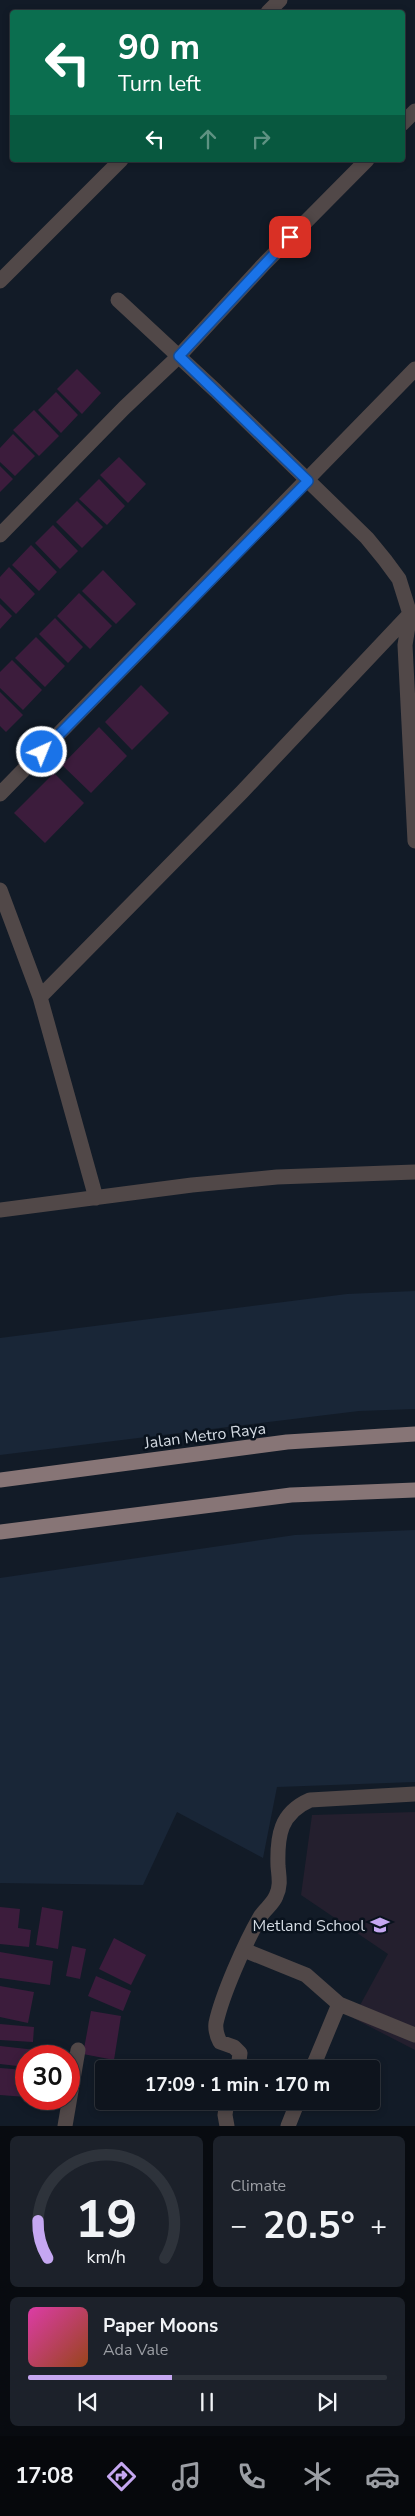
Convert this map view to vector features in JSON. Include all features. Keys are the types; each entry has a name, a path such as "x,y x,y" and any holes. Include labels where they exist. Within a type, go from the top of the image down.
{"main road":[{"name":"Jalan Metro Raya","path":"0,1480 287,1442 415,1434"},
{"path":"0,1532 291,1494 415,1490"}],"street":[{"path":"270,10 280,0"},
{"path":"405,121 415,112"},
{"path":"0,281 119,162"},
{"path":"0,535 179,356 265,263 365,162"},
{"path":"118,300 179,356 367,538 399,579 413,611 410,644 415,841"},
{"path":"0,794 308,481 415,369"},
{"path":"40,997 242,792 413,611"},
{"path":"0,890 40,997 96,1198"},
{"path":"0,1210 192,1185 268,1178 415,1172"},
{"path":"239,2060 240,2053 234,2047 222,2044 216,2030 222,2004 244,1950 260,1915 275,1898 280,1885 278,1846 281,1829 286,1817 297,1806 310,1800 415,1794"},
{"path":"244,1950 306,1975 339,2004 415,2035"},
{"path":"316,2060 339,2004"},
{"path":"65,2126 68,2110"},
{"path":"226,2110 227,2126"},
{"path":"288,2126 294,2110"}],"shaded area":[{"path":"415,1291 415,1409 359,1411 0,1455 0,1338 347,1294"},
{"path":"415,1530 415,1782 277,1787 263,1858 177,1812 143,1885 0,1883 0,1578 295,1535"},
{"name":"Metland School","path":"415,1812 415,2050 353,2018 388,1954 301,1895 312,1815"}],"building":[{"path":"77,369 101,393 82,414 57,389"},
{"path":"56,392 78,415 61,433 38,410"},
{"path":"34,410 59,436 39,456 13,430"},
{"path":"13,434 35,456 15,476 0,462 0,448"},
{"path":"119,457 146,484 128,503 100,475"},
{"path":"0,466 13,479 0,492"},
{"path":"99,479 125,506 107,525 79,499"},
{"path":"77,501 103,527 82,548 56,522"},
{"path":"53,525 78,551 60,569 35,543"},
{"path":"31,545 57,572 39,591 12,565"},
{"path":"9,567 35,594 16,614 0,598 0,577"},
{"path":"103,570 136,604 116,624 82,591"},
{"path":"79,593 112,626 90,649 57,616"},
{"path":"0,604 12,616 0,629"},
{"path":"55,618 83,647 68,663 39,634"},
{"path":"36,637 65,666 45,687 15,658"},
{"path":"12,660 42,690 23,710 0,688 0,672"},
{"path":"141,685 169,713 132,750 105,722"},
{"path":"0,692 23,715 6,732 0,726"},
{"path":"99,727 127,756 91,793 62,765"},
{"path":"54,773 84,803 45,843 14,813"},
{"path":"0,1907 20,1909 18,1928 31,1930 29,1947 0,1944"},
{"path":"42,1907 63,1911 58,1949 36,1945"},
{"path":"114,1938 146,1955 131,1985 99,1969"},
{"path":"72,1946 86,1949 80,1979 66,1976"},
{"path":"0,1952 53,1961 50,1985 0,1978"},
{"path":"96,1976 131,1991 123,2011 88,1996"},
{"path":"0,1986 34,1992 28,2023 0,2017"},
{"path":"91,2011 121,2016 114,2060 83,2054"},
{"path":"0,2024 34,2027 33,2042 0,2040"},
{"path":"0,2046 15,2048 15,2066 0,2064"},
{"path":"0,2068 15,2069 15,2096 0,2095"}],"place":[{"name":"Metland School","path":"380,1925"}],"route":[{"path":"42,752 308,481 179,356 290,237"}]}
